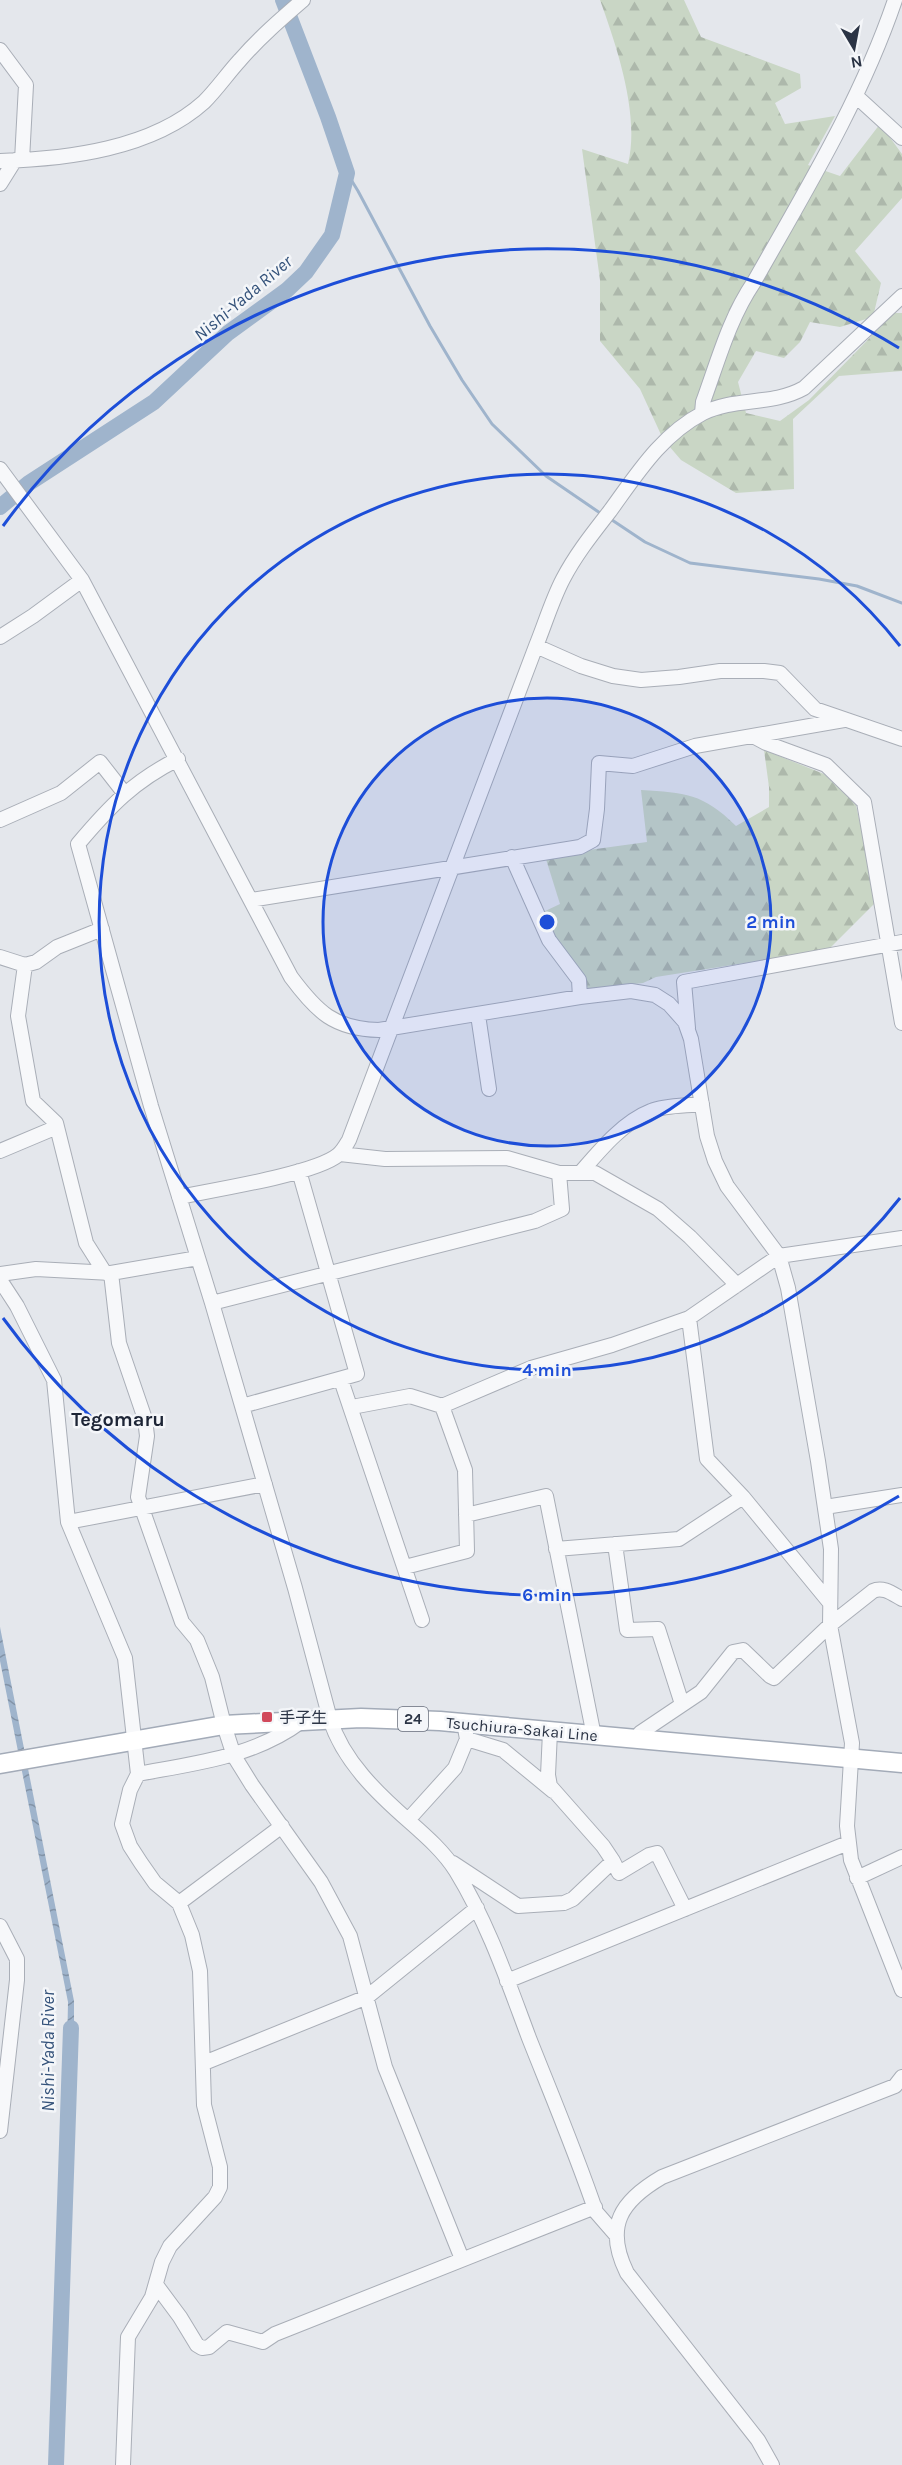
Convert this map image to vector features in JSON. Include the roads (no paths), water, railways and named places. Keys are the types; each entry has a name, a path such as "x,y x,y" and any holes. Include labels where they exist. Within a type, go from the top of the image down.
{"main road":[{"name":"Tsuchiura-Sakai Line","path":"6,1763 224,1725 330,1719 396,1719 466,1731 550,1732 902,1763"}],"street":[{"path":"702,413 703,402 729,326 739,304 816,174 856,96 895,0"},
{"path":"0,161 84,153 113,147 171,124 204,101 245,54 279,20 300,3"},
{"path":"0,50 26,85 18,160 0,184"},
{"path":"856,96 902,138"},
{"path":"179,1197 299,1171 340,1154 349,1140 392,1029 561,582 574,558 658,446 702,413 734,404 773,400 793,394 818,375 902,296"},
{"path":"0,469 24,498 82,580 291,977 310,1004 331,1020 357,1029 392,1029 580,997 631,991 655,995 669,1004 680,1015 688,1029"},
{"path":"0,637 82,580"},
{"path":"536,646 581,666 613,676 641,680 679,678 720,671 780,673 816,710 902,739"},
{"path":"251,900 580,847 592,840 597,809 599,763 633,766 695,746 844,720"},
{"path":"753,736 826,765 864,802 895,943 902,1023"},
{"path":"178,759 142,778 103,814 78,843 179,1197 265,1484 330,1719 337,1739 354,1764 386,1801 441,1850 477,1908 595,2207 616,2235"},
{"path":"0,820 62,794 100,762 125,794"},
{"path":"512,857 549,940 579,980 580,997"},
{"path":"0,957 25,965 36,962 57,947 102,929"},
{"path":"895,943 684,982 688,1029 715,1161 727,1186 778,1256 788,1288 831,1549 830,1625 850,1722 852,1758 848,1843 857,1878 896,1960 902,1990"},
{"path":"25,965 18,1016 31,1094 33,1101 56,1123 86,1243 108,1273 119,1343 145,1419 147,1436 138,1497 182,1622 197,1640 212,1677 234,1756 339,1912 350,1936 385,2067 462,2259"},
{"path":"478,1015 489,1089"},
{"path":"581,1172 598,1152 630,1124 652,1111 702,1104"},
{"path":"0,1151 57,1127"},
{"path":"340,1154 385,1159 507,1158 559,1173 595,1173 658,1209 690,1237 737,1285"},
{"path":"242,1406 357,1374 299,1171"},
{"path":"212,1303 535,1221 562,1209 559,1173"},
{"path":"352,1407 410,1396 442,1406 531,1368 612,1345 689,1318 778,1256 902,1238"},
{"path":"0,1274 36,1269 108,1273 198,1258"},
{"path":"0,1280 17,1306 54,1380 68,1522 124,1658 138,1774 130,1790 122,1824 130,1846 141,1863 155,1882 179,1903 185,1914 200,1967 204,2105 220,2167 220,2187 215,2197 170,2246 162,2262 157,2286 128,2337 123,2465"},
{"path":"689,1318 707,1459 742,1497 830,1603"},
{"path":"341,1380 422,1620"},
{"path":"405,1567 467,1551 465,1470 442,1406"},
{"path":"68,1522 265,1484"},
{"path":"825,1507 902,1495"},
{"path":"466,1515 546,1496 594,1736"},
{"path":"556,1549 679,1539 742,1497"},
{"path":"615,1544 627,1630 658,1629 682,1704"},
{"path":"639,1740 640,1733 701,1692 733,1652 743,1650 774,1678 830,1625 878,1588 902,1599"},
{"path":"138,1774 234,1756 264,1744 303,1721"},
{"path":"408,1820 455,1768 466,1731 503,1750 553,1792 603,1846 619,1874 657,1852 685,1909"},
{"path":"550,1732 548,1775 553,1792"},
{"path":"179,1903 282,1826"},
{"path":"507,1981 848,1843"},
{"path":"857,1878 902,1857"},
{"path":"451,1863 456,1864 518,1906 564,1904 573,1899 612,1861"},
{"path":"204,2063 367,1997 477,1908"},
{"path":"0,1926 17,1959 17,1980 0,2131"},
{"path":"772,2465 758,2440 627,2272 618,2253 617,2222 631,2198 663,2177 900,2082"},
{"path":"157,2286 197,2345 205,2348 226,2332 263,2342 275,2334 595,2207"}],"water":[{"path":"0,1627 74,2001 74,2051 67,2051 68,2002 0,1661"}],"waterway":[{"name":"Nishi-Yada River","path":"0,507 29,483 154,402 228,333 287,290 306,272 332,235 347,173 283,0"},
{"path":"347,173 430,326 462,380 492,424 546,476 603,515"},
{"path":"609,518 645,542 690,563 857,586 902,603"},
{"name":"Nishi-Yada River","path":"56,2465 71,2028"}],"place":[{"name":"手子生","path":"267,1717"}],"district":[{"name":"Tegomaru","path":"118,1419"}]}
